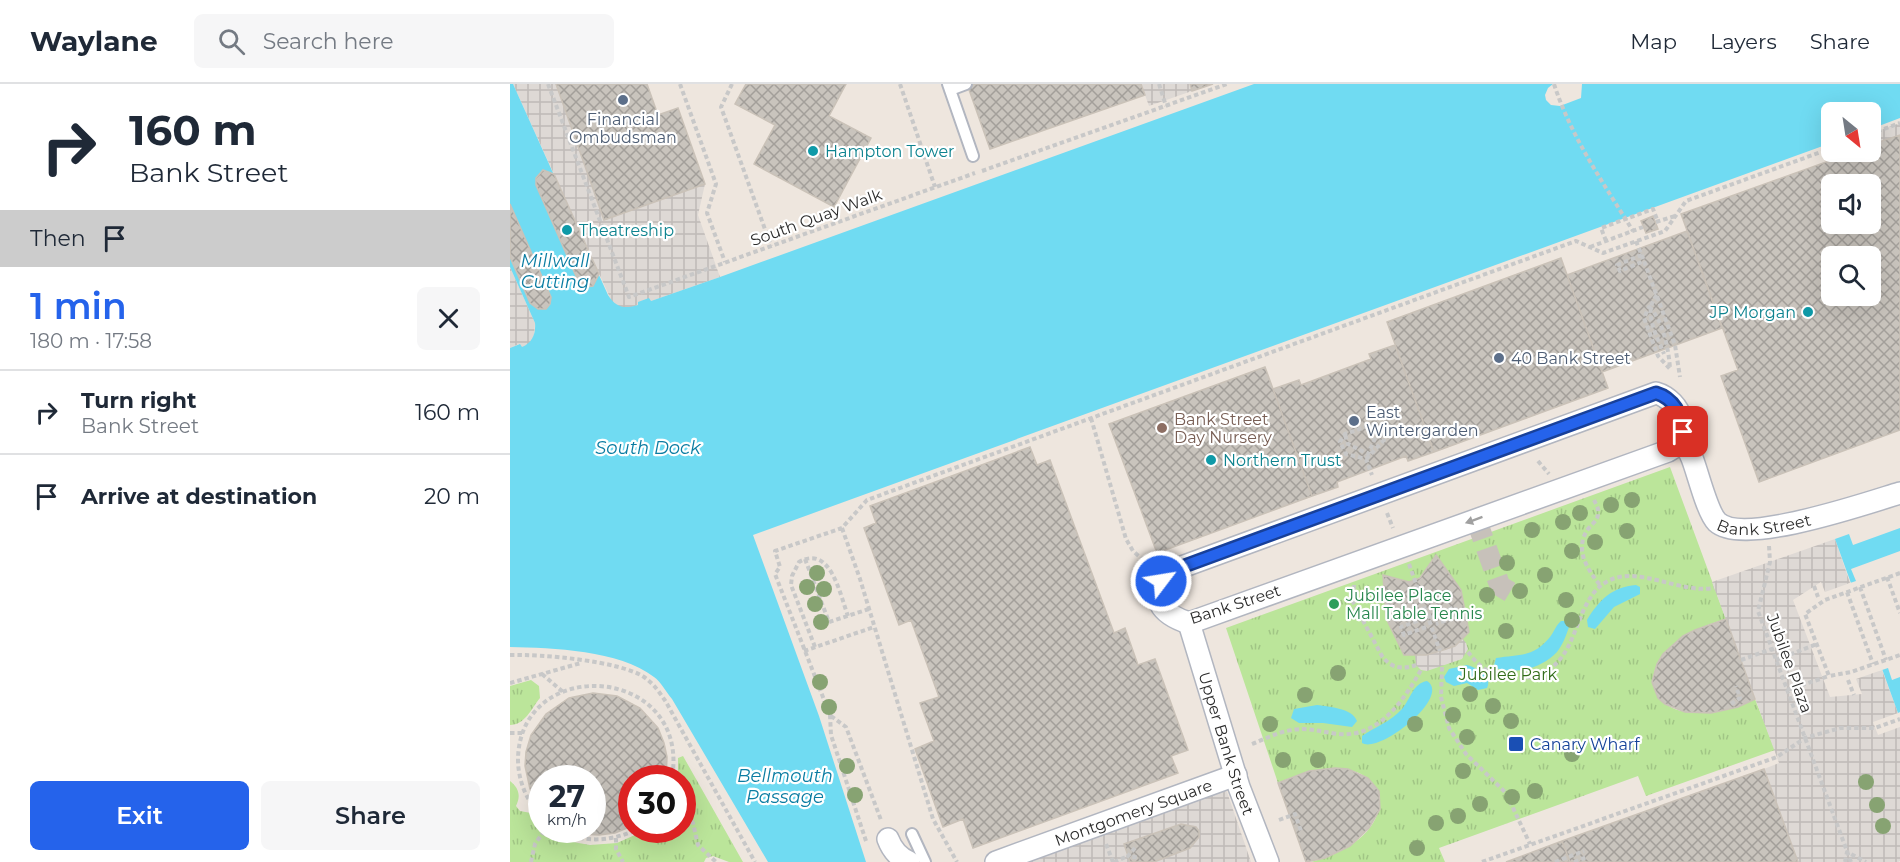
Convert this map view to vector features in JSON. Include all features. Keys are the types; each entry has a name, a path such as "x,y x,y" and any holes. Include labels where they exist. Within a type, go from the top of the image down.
{"street":[{"name":"Bank Street","path":"1682,437 1668,451 1189,623 1168,614 1161,606 1158,590 1168,572 1656,393 1666,397 1677,410 1683,426 1682,437 1714,519 1719,524 1733,529 1780,526 1900,493"},
{"name":"Upper Bank Street","path":"1189,623 1236,775 1268,862"},
{"name":"Montgomery Square","path":"996,862 1236,775"},
{"path":"877,841 891,848 909,862"}],"lane":[{"path":"966,84 949,87 973,156"},
{"path":"912,834 925,862"}],"path":[{"name":"South Quay Walk","path":"548,84 629,297 1165,104 1227,84"},
{"path":"680,84 716,184 707,213 725,262"},
{"path":"732,84 721,107 771,246"},
{"path":"900,84 935,187"},
{"path":"1159,84 1165,104"},
{"path":"1554,84 1568,121 1594,170 1633,231"},
{"path":"1881,130 1900,123"},
{"path":"877,841 831,735 830,715 775,574 780,567 775,551 842,528 867,500 1576,241 1602,253 1665,231 1686,201 1821,152"},
{"path":"1606,241 1601,228 1653,209 1657,222 1676,216"},
{"path":"1589,247 1643,227"},
{"path":"1636,241 1675,345 1680,377"},
{"path":"1642,255 1617,265 1620,271 1644,261"},
{"path":"1657,295 1651,301 1649,314 1664,354"},
{"path":"1650,307 1656,313 1669,351 1670,369 1658,356 1644,318 1650,307"},
{"path":"1091,418 1126,539 1143,561 1168,572"},
{"path":"1345,434 1348,444 1368,454 1377,434 1374,424"},
{"path":"1374,424 1381,428 1384,440 1366,459 1346,454 1340,442 1345,434 1374,424"},
{"path":"1366,459 1375,481"},
{"path":"1538,461 1553,479"},
{"path":"1594,500 1599,512 1597,520 1583,537 1581,551 1586,566 1600,585"},
{"path":"1386,508 1397,537"},
{"path":"842,528 933,819 956,860 948,862"},
{"name":"Jubilee Plaza","path":"1768,545 1770,562 1758,611 1851,862"},
{"path":"815,647 792,585 792,576 799,562 813,558 822,560 830,568 848,616"},
{"path":"1406,558 1440,651"},
{"path":"805,559 829,622 869,609"},
{"path":"1349,565 1355,581 1353,602 1382,656 1397,668 1416,665"},
{"path":"1829,676 1806,614 1825,600 1900,573"},
{"path":"1468,652 1476,662 1498,676 1511,679 1525,678 1539,674 1564,655 1574,638 1589,597 1600,585 1613,579 1628,577 1643,578 1690,589 1714,588"},
{"path":"1887,577 1900,613"},
{"path":"1814,586 1818,597"},
{"path":"1860,587 1886,660"},
{"path":"1847,592 1873,664"},
{"path":"1426,627 1404,635 1401,627 1455,607 1458,616 1436,624"},
{"path":"804,651 874,627"},
{"path":"1776,660 1817,644"},
{"path":"1741,660 1772,649"},
{"path":"510,655 533,654 625,668 643,676 659,692 755,862"},
{"path":"1787,690 1900,655"},
{"path":"510,682 585,662"},
{"path":"1442,667 1441,698 1449,728 1460,746 1506,794 1530,844"},
{"path":"1252,744 1291,730 1312,729 1344,734 1364,730 1384,719 1398,707 1420,670"},
{"path":"541,673 563,693"},
{"path":"1848,680 1854,695"},
{"path":"528,798 519,774 519,751 523,733 539,710 563,693 583,686 622,689 643,701 659,718 669,737 673,765"},
{"path":"1731,705 1740,698 1736,687"},
{"path":"830,715 846,727 877,841"},
{"path":"1482,862 1777,757 1805,738 1840,728 1875,728 1900,719"},
{"path":"510,733 523,733"},
{"path":"1279,820 1295,813 1301,831"},
{"path":"1103,835 1114,862 1128,856 1135,848"},
{"path":"696,836 698,845 716,862"},
{"path":"606,838 616,838 616,849 623,862"},
{"path":"531,862 536,843"},
{"path":"1555,862 1584,851"},
{"path":"1845,862 1847,852 1866,862"},
{"path":"1128,856 1140,858"},
{"path":"1574,862 1587,857"}],"green space":[{"name":"Jubilee Park","path":"1670,467 1726,619 1689,634 1665,652 1654,672 1655,690 1666,704 1687,712 1717,711 1755,699 1775,750 1646,796 1638,776 1439,848 1445,862 1311,862 1346,848 1368,830 1378,811 1378,792 1367,777 1346,769 1316,770 1278,783 1226,628"},
{"path":"531,680 539,686 540,698 524,719 510,725 510,686"},
{"path":"683,756 688,765 678,765 678,758"},
{"path":"696,779 743,862 729,862 713,856 706,858 704,862 510,862 510,781 518,792 516,806 520,811 528,812 528,843 590,845 696,843"}],"shaded area":[{"path":"513,84 556,84 604,220 705,184 698,215 720,277 651,301 638,302 638,305 629,308 620,307 612,302"},
{"path":"1141,84 1189,84 1192,91 1149,106"},
{"path":"1900,123 1900,193 1881,142 1881,130"},
{"path":"510,267 535,323 534,336 530,343 521,348 519,344 510,348"},
{"path":"1835,539 1850,583 1825,592 1821,582 1793,600 1830,697 1862,694 1856,679 1882,670 1898,713 1873,722 1878,735 1900,727 1900,861 1898,862 1798,862 1764,769 1779,763 1712,582"},
{"name":"Jubilee Park","path":"1462,638 1468,649 1462,659 1427,671 1421,670 1416,665 1415,655 1426,655 1455,646"},
{"path":"1219,787 1227,792 1251,862 1013,862"}],"water":[{"name":"South Dock","path":"510,84 513,84 608,295 614,303 629,307 638,305 638,302 649,298 651,301 720,277 1254,84 1900,84 1900,118 1881,125 1881,102 1821,102 1821,147 753,535 819,716 866,862 768,862 672,699 657,679 640,668 604,656 546,648 510,647 510,348 520,344 522,347 533,338 535,323 510,267"},
{"path":"1900,528 1900,712 1898,713 1835,539 1849,534 1853,545"},
{"path":"1627,586 1640,587 1640,594 1614,607 1595,629 1588,627 1587,620 1596,606 1607,596"},
{"path":"1561,621 1565,621 1569,627 1561,646 1551,658 1528,669 1512,671 1496,668 1494,665 1496,658 1525,654 1538,649"},
{"path":"1467,665 1486,676 1487,688 1478,690 1467,683 1454,686 1446,682 1444,677 1449,669"},
{"path":"1427,681 1432,688 1430,699 1411,722 1383,740 1371,744 1362,743 1362,736 1397,714 1415,688"},
{"path":"1317,705 1346,711 1357,721 1352,727 1323,723 1299,723 1291,718 1294,709"}],"pier":[{"path":"1553,84 1582,84 1581,98 1560,106 1551,105 1545,95"},
{"path":"1900,551 1900,677 1892,680 1888,668 1879,671 1847,584 1856,581 1851,569"}],"building":[{"path":"556,84 647,84 658,115 678,108 705,184 604,220"},
{"name":"Hampton Tower","path":"746,84 846,84 829,116 871,138 834,207 754,164 775,125 735,104"},
{"path":"967,84 1141,84 1145,95 990,149"},
{"path":"1190,84 1213,84 1192,91"},
{"name":"JP Morgan","path":"1900,135 1900,430 1759,482 1721,376 1738,370 1681,214 1826,162 1881,162 1881,141"},
{"name":"Theatreship","path":"543,170 554,174 599,274 593,286 586,287 579,283 536,185 536,178"},
{"path":"510,204 551,297 546,309 538,309 530,303 510,257"},
{"path":"1653,216 1658,229 1646,233 1641,221"},
{"path":"1687,231 1722,328 1602,372 1567,275"},
{"name":"40 Bank Street","path":"1561,258 1608,388 1434,452 1387,322"},
{"name":"East Wintergarden","path":"1395,345 1434,452 1408,461 1406,456 1337,482 1338,487 1312,496 1273,389 1299,380 1301,385 1371,359 1369,354"},
{"name":"Northern Trust","path":"1265,367 1312,496 1157,553 1109,424"},
{"path":"1030,447 1037,465 1050,460 1114,633 1125,628 1138,665 1155,659 1188,750 1171,756 1178,773 973,848 963,819 943,827 915,749 934,741 920,703 939,697 911,620 899,625 864,528 876,523 870,506"},
{"path":"1436,555 1461,590 1469,632 1455,646 1426,655 1404,655 1386,618 1383,575 1409,582 1420,578"},
{"path":"1726,619 1755,699 1738,707 1711,713 1685,712 1665,704 1658,698 1652,682 1657,664 1663,654 1683,636"},
{"path":"593,693 617,696 640,708 658,728 664,743 667,765 618,765 618,832 615,833 606,834 606,765 528,765 528,780 525,766 531,735 546,714 569,698"},
{"path":"1348,769 1368,778 1379,791 1380,809 1369,828 1350,846 1325,858 1306,862 1278,783 1309,771"},
{"path":"1764,769 1798,862 1570,862 1562,841"},
{"path":"1181,824 1196,827 1199,831 1199,837 1190,848 1154,862 1130,862 1124,844"},
{"path":"1562,841 1570,862 1506,862"}],"tunnel":[{"path":"1476,519 1500,586 1510,592"}],"place":[{"name":"Financial Ombudsman","path":"623,100"},
{"name":"Hampton Tower","path":"813,151"},
{"name":"Theatreship","path":"567,230"},
{"name":"JP Morgan","path":"1808,312"},
{"name":"40 Bank Street","path":"1499,358"},
{"name":"East Wintergarden","path":"1354,421"},
{"name":"Bank Street Day Nursery","path":"1162,428"},
{"name":"Northern Trust","path":"1211,460"},
{"name":"Jubilee Place Mall Table Tennis","path":"1334,604"},
{"name":"Canary Wharf","path":"1516,744"}],"route":[{"path":"1161,581 1168,572 1656,393 1666,397 1677,410 1683,432"}],"water label":[{"name":"Millwall Cutting","path":"555,271"},
{"name":"Bellmouth Passage","path":"785,786"}]}
